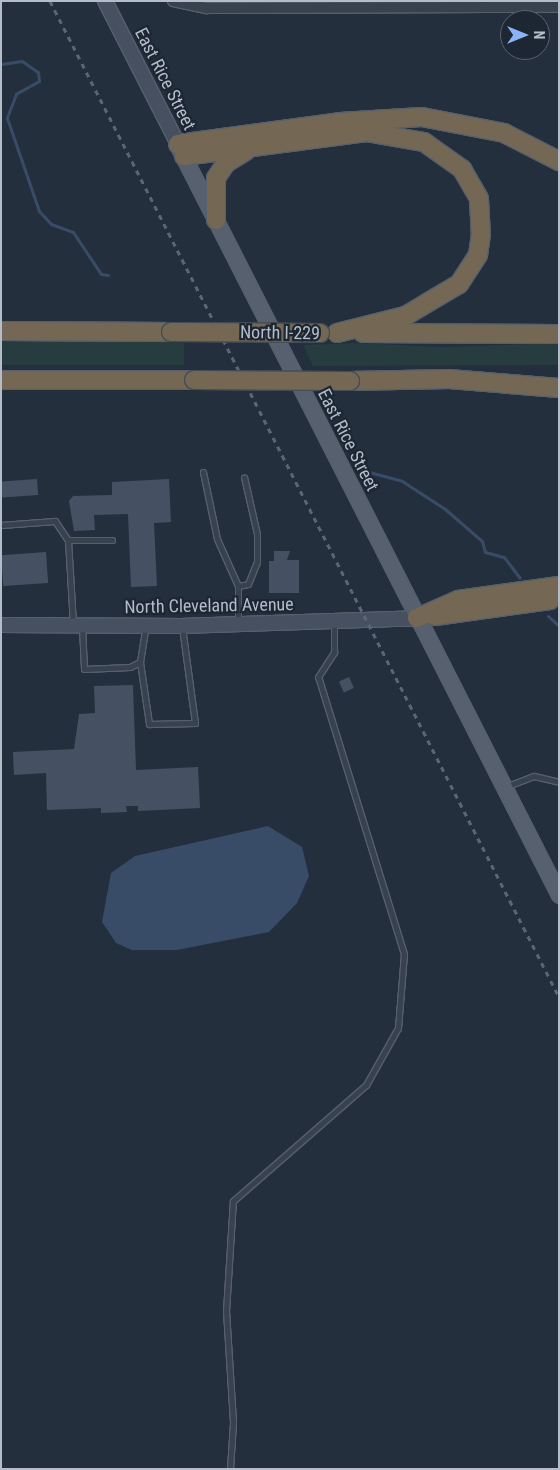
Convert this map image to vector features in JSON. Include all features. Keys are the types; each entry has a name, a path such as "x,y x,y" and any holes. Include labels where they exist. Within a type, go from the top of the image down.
{"highway":[{"path":"181,150 340,122 422,117 504,133 559,161"},
{"path":"181,150 261,146 366,132 410,137 452,159 476,194 482,213 478,255 459,284 405,316 328,333"},
{"path":"216,220 214,187 220,169 261,146"},
{"name":"North I-229","path":"1,331 559,334"},
{"path":"1,380 559,378"},
{"path":"449,379 559,388"},
{"path":"417,618 464,599 559,586"},
{"path":"417,618 559,598"}],"main road":[{"name":"East Rice Street","path":"181,150 559,895"}],"street":[{"name":"East Rice Street","path":"105,1 181,150"},
{"path":"172,1 207,8 559,7"},
{"name":"North Cleveland Avenue","path":"1,625 181,626 417,618"}],"lane":[{"path":"203,472 217,539 238,586 238,624"},
{"path":"238,586 248,584 256,562 256,534 244,477"},
{"path":"1,525 55,521 68,540 84,669 130,667 140,662"},
{"path":"68,540 112,540"},
{"path":"230,1469 233,1422 226,1311 233,1201 366,1085 398,1028 404,954 318,677 334,652 334,622"},
{"path":"146,626 140,662 149,724 194,723 181,626"},
{"path":"504,787 534,776 559,782"}],"green space":[{"path":"1,341 184,341 184,365 1,365"},
{"path":"355,343 441,347 559,343 559,365 313,366 303,345"}],"water":[{"path":"268,826 302,847 309,876 297,903 269,932 177,950 132,950 116,943 102,922 111,873 135,856"}],"building":[{"path":"37,479 38,495 2,497 1,482"},
{"path":"169,479 171,522 154,523 157,586 131,587 128,514 94,515 95,530 74,531 69,501 73,496 112,495 112,482"},
{"path":"274,551 290,551 287,560 299,560 299,593 269,593 269,561 274,561"},
{"path":"46,552 48,583 3,586 1,555"},
{"path":"349,677 354,688 344,692 339,681"},
{"path":"133,685 136,770 198,767 200,808 138,811 138,806 126,806 127,812 101,813 101,808 47,810 46,773 14,775 13,752 74,749 79,714 95,713 94,686"}],"waterway":[{"path":"1,64 22,61 38,72 39,81 16,94 7,118 39,211 51,224 73,232 101,274 108,275"},
{"path":"369,472 402,481 445,509 482,541 485,552 504,557 520,578"},
{"path":"548,616 559,626"}],"railway":[{"path":"50,1 559,997"}]}
